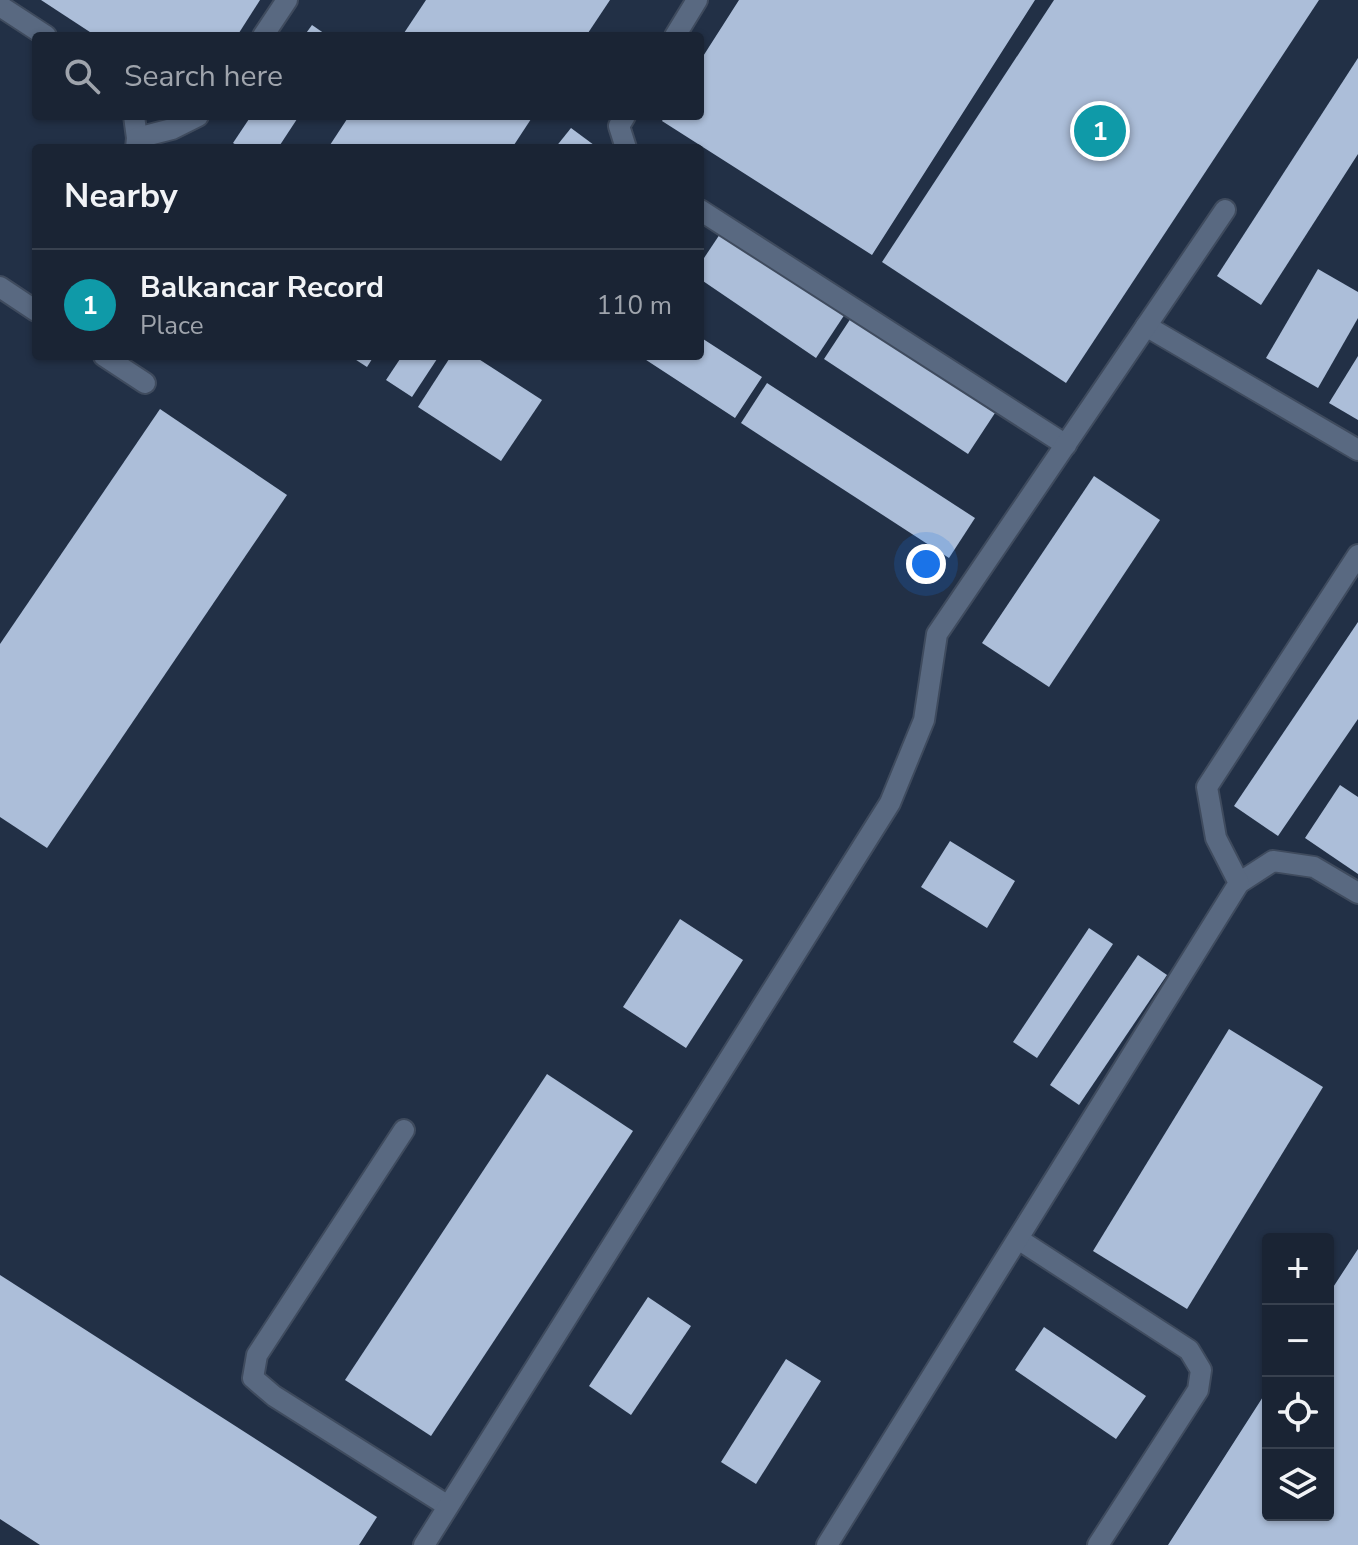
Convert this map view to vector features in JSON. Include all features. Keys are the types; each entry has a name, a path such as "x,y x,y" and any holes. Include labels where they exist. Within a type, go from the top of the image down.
{"lane":[{"path":"266,32 287,0"},
{"path":"677,32 697,0"},
{"path":"0,6 40,32"},
{"path":"134,120 136,143 190,120"},
{"path":"623,120 619,126 625,144"},
{"path":"424,1545 890,803 924,720 937,634 1225,210"},
{"path":"704,213 1066,445"},
{"path":"0,287 32,308"},
{"path":"1146,326 1358,450"},
{"path":"110,360 145,383"},
{"path":"1239,883 1216,838 1207,787 1358,555"},
{"path":"827,1545 1239,883 1273,861 1314,867 1358,893"},
{"path":"404,1130 257,1355 253,1378 274,1396 448,1506"},
{"path":"1018,1239 1189,1350 1201,1370 1198,1390 1098,1545"}],"building":[{"path":"41,0 260,0 240,32 90,32"},
{"path":"426,0 610,0 589,32 405,32"},
{"path":"739,0 1035,0 872,255 704,148 704,144 698,144 662,121 704,120 704,55"},
{"path":"1054,0 1319,0 1066,383 882,262"},
{"path":"312,25 322,32 307,32"},
{"path":"1358,58 1358,154 1261,305 1217,276"},
{"path":"248,120 296,120 281,144 233,143"},
{"path":"346,120 530,120 515,144 331,144"},
{"path":"571,128 593,144 558,144"},
{"path":"722,231 845,314 816,358 704,282 704,258"},
{"path":"1318,269 1358,292 1358,318 1318,388 1266,358"},
{"path":"851,318 995,413 968,454 824,359"},
{"path":"704,340 762,377 735,418 646,360 704,360"},
{"path":"1358,356 1358,420 1329,403"},
{"path":"356,360 371,360 367,367"},
{"path":"399,360 436,360 412,397 386,380"},
{"path":"448,360 480,360 542,400 501,461 418,407"},
{"path":"767,383 975,518 949,558 741,423"},
{"path":"160,409 287,495 47,848 0,817 0,644"},
{"path":"1094,476 1160,520 1049,687 982,643"},
{"path":"1358,622 1358,719 1278,836 1234,806"},
{"path":"1340,785 1358,797 1358,874 1305,838"},
{"path":"950,841 1015,881 987,928 921,887"},
{"path":"680,919 743,960 686,1048 623,1007"},
{"path":"1089,928 1113,944 1037,1058 1013,1042"},
{"path":"1138,955 1167,975 1079,1105 1050,1085"},
{"path":"1229,1029 1323,1087 1187,1309 1093,1251"},
{"path":"547,1074 633,1131 431,1436 345,1380"},
{"path":"1358,1249 1358,1545 1168,1545 1262,1398 1262,1521 1334,1521 1334,1286"},
{"path":"0,1275 377,1517 359,1545 40,1545 0,1519"},
{"path":"648,1297 691,1326 631,1415 589,1386"},
{"path":"1044,1327 1146,1396 1116,1439 1015,1370"},
{"path":"786,1359 821,1381 756,1484 721,1462"}],"place":[{"name":"Balkancar Record","path":"1100,131"}]}
